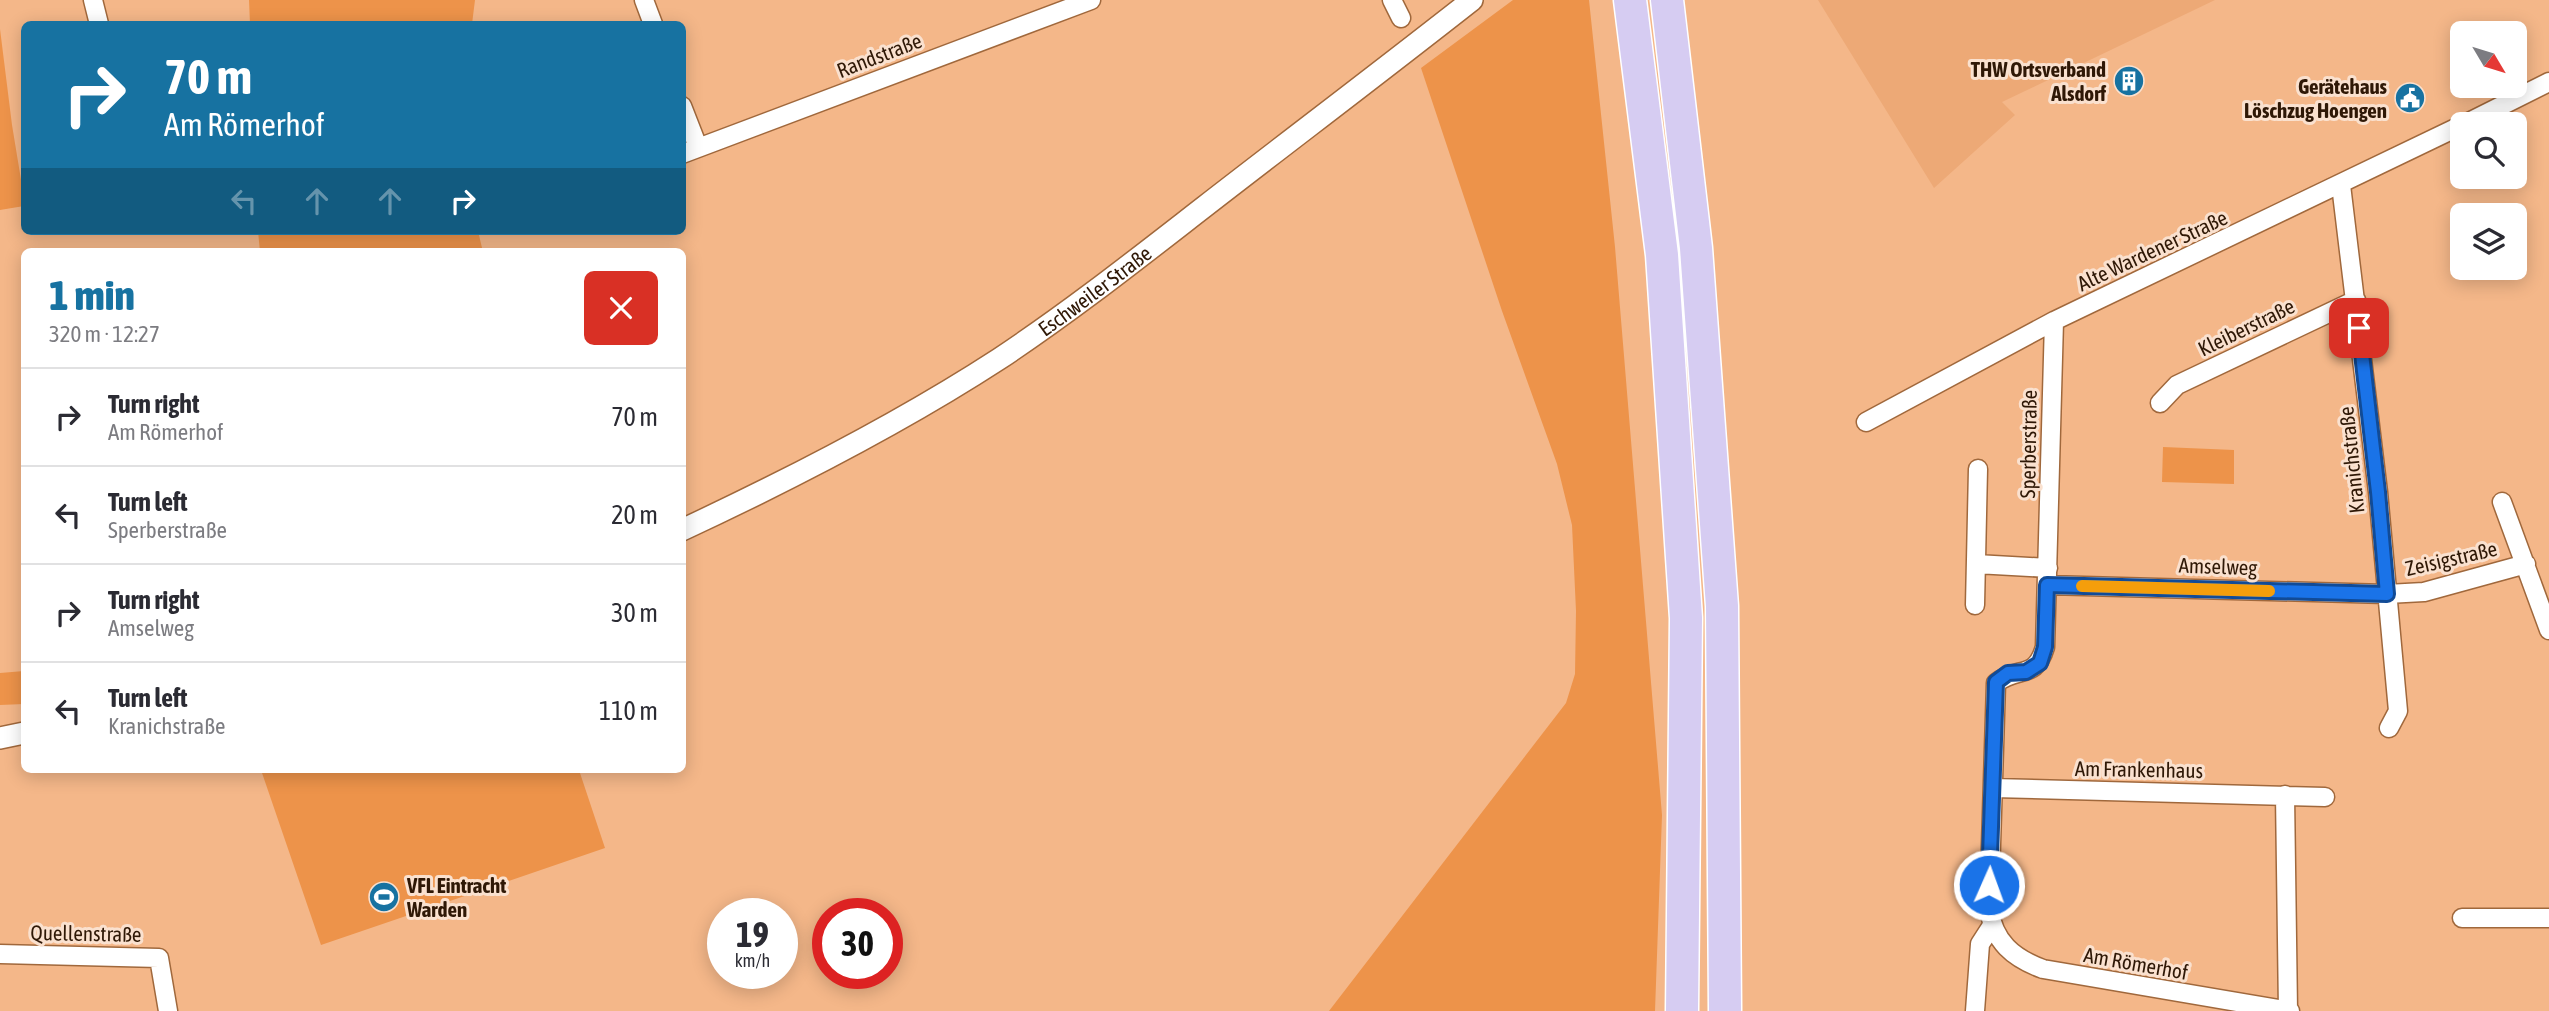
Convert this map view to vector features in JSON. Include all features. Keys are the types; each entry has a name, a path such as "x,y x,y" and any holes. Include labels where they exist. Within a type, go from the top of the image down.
{"highway":[{"path":"1630,0 1662,255 1686,618 1682,1011"},
{"path":"1667,0 1696,248 1722,606 1725,1011"}],"street":[{"path":"93,0 98,21"},
{"path":"644,0 652,21"},
{"name":"Randstraße","path":"690,150 1091,0"},
{"path":"1392,0 1401,18"},
{"name":"Eschweiler Straße","path":"686,528 755,496 853,444 919,408 1000,358 1108,281 1472,0"},
{"name":"Alte Wardener Straße","path":"2489,112 2549,82"},
{"path":"686,128 690,150"},
{"name":"Alte Wardener Straße","path":"1866,422 2054,321 2341,186 2450,132"},
{"name":"Kranichstraße","path":"2341,186 2378,492 2398,711 2389,728"},
{"name":"Kleiberstraße","path":"2160,403 2177,386 2356,300"},
{"name":"Sperberstraße","path":"1993,788 1996,682 2008,673 2026,672 2040,663 2045,647 2054,321"},
{"path":"1975,605 1978,469"},
{"name":"Zeisigstraße","path":"2502,502 2549,630"},
{"path":"1976,564 2048,576"},
{"name":"Zeisigstraße","path":"2387,594 2424,592 2526,564"},
{"name":"Amselweg","path":"2048,576 2387,594"},
{"path":"0,738 21,734"},
{"path":"1975,1011 1980,944 1991,927 1989,909 1993,788"},
{"name":"Am Frankenhaus","path":"1993,788 2325,797"},
{"path":"2285,795 2289,1011"},
{"path":"2462,918 2549,918"},
{"name":"Am Römerhof","path":"1991,927 2022,961 2043,969 2289,1011"},
{"name":"Quellenstraße","path":"0,954 159,958 168,1011"}],"shaded area":[{"path":"249,0 475,0 472,21 250,21"},
{"path":"1513,0 1589,0 1615,247 1662,815 1655,1011 1329,1011 1566,703 1575,674 1576,611 1572,525 1557,464 1502,311 1421,68"},
{"path":"1818,0 2215,0 2002,102 2015,115 1934,188"},
{"path":"0,29 21,180 21,206 0,210"},
{"path":"258,235 479,235 482,248 260,248"},
{"path":"2163,447 2234,450 2234,484 2162,482"},
{"path":"21,671 21,704 0,705 0,673"},
{"name":"VFL Eintracht Warden","path":"262,773 580,773 605,848 321,945"}],"slow traffic":[{"path":"2082,586 2269,591"}],"place":[{"name":"THW Ortsverband Alsdorf","path":"2129,81"},
{"name":"Gerätehaus Löschzug Hoengen","path":"2410,98"},
{"name":"VFL Eintracht Warden","path":"384,897"}],"route":[{"path":"1989,885 1996,682 2008,673 2026,672 2040,663 2045,647 2047,585 2387,594 2359,328"}]}
